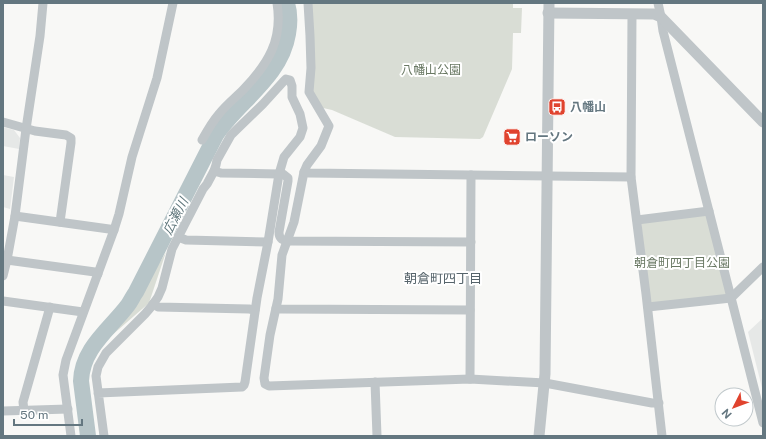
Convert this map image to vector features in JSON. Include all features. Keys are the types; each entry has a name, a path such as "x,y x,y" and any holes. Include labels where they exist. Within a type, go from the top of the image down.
{"street":[{"path":"3,276 15,216 40,36 43,3"},
{"path":"71,436 63,375 64,368 119,214 132,157 157,78 173,3"},
{"path":"202,140 219,114 246,87 267,60 274,46 278,30 279,17 277,3"},
{"path":"308,3 311,68 309,92 329,126 321,146 307,164 304,172 294,222 281,259 278,299 270,335 264,378 267,385 470,379 545,383 658,403"},
{"path":"658,3 763,423"},
{"path":"539,436 545,383 549,8 632,14 654,14 661,16 763,122"},
{"path":"632,14 631,177 648,307 662,436"},
{"path":"98,393 242,387 244,385 255,310 279,174 284,157 300,137 303,128 300,114 292,97 292,83 290,80 286,79 231,135 217,160 214,171 178,237 169,260 162,288 153,304 106,353 101,361 96,376 98,393 104,436"},
{"path":"3,122 35,131 66,135 70,138 71,143 60,222"},
{"path":"214,171 221,173 279,174 286,176 288,181 279,232 280,238 287,241 471,242"},
{"path":"304,172 631,177"},
{"path":"470,379 471,175"},
{"path":"637,220 709,211"},
{"path":"15,216 109,228 114,230"},
{"path":"178,237 186,240 268,242"},
{"path":"5,260 95,272 98,274"},
{"path":"648,307 731,298 763,267"},
{"path":"3,301 83,312"},
{"path":"153,304 158,307 255,310"},
{"path":"24,410 23,402 50,308"},
{"path":"276,308 470,310"},
{"path":"375,382 377,436"},
{"path":"3,411 68,409"}],"shaded area":[{"path":"3,127 14,130 20,138 19,149 3,146"},
{"path":"3,175 14,177 10,209 3,207"},
{"path":"763,318 763,392 748,332"}],"green space":[{"name":"八幡山公園","path":"310,3 513,3 513,8 522,8 521,33 513,33 512,69 483,137 480,139 395,137 332,110 323,108 312,92"},
{"name":"朝倉町四丁目公園","path":"707,215 727,295 650,305 641,223"},
{"path":"166,252 149,303 111,336 142,292"}],"waterway":[{"name":"広瀬川","path":"88,436 81,381 86,359 98,340 121,314 136,292 216,135 225,123 258,88 277,63 284,49 288,34 289,11 287,3"}],"place":[{"name":"八幡山","path":"557,107"},
{"name":"ローソン","path":"512,137"}],"district":[{"name":"朝倉町四丁目","path":"443,278"}]}
